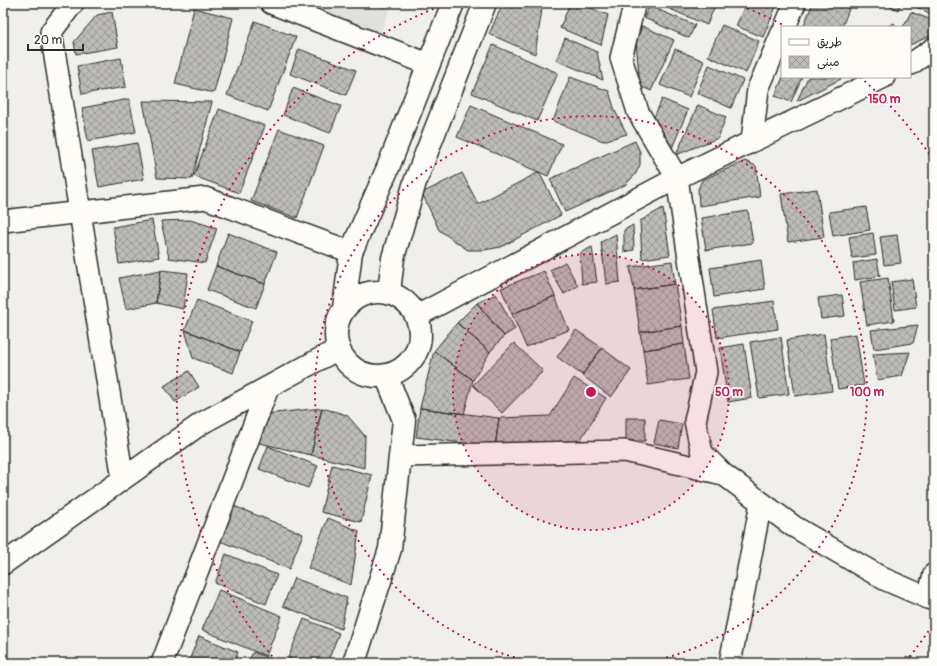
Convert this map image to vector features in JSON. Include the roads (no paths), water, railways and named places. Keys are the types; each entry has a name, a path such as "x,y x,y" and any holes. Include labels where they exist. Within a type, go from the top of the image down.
{"street":[{"path":"73,3 51,32 123,479"},
{"path":"271,3 428,64"},
{"path":"344,308 351,252 387,170 453,3"},
{"path":"389,292 393,258 415,182 485,3"},
{"path":"635,3 621,58 638,112 677,178 706,372 695,421 702,453 723,474 793,526 878,575 931,599 934,574"},
{"path":"785,26 795,3"},
{"path":"752,141 758,89 781,35"},
{"path":"911,63 934,48"},
{"path":"911,64 934,63"},
{"path":"417,316 677,178 882,78"},
{"path":"3,221 205,198 351,252"},
{"path":"372,292 389,292 406,301 417,316 421,328 420,341 416,353 409,364 398,371 386,375 371,376 357,371 346,361 338,349 336,335 337,321 344,308 356,297 372,292"},
{"path":"3,564 202,424 338,349"},
{"path":"354,663 390,549 404,420 386,375"},
{"path":"162,663 268,388"},
{"path":"400,456 626,451 723,474"},
{"path":"730,663 761,503"}]}
